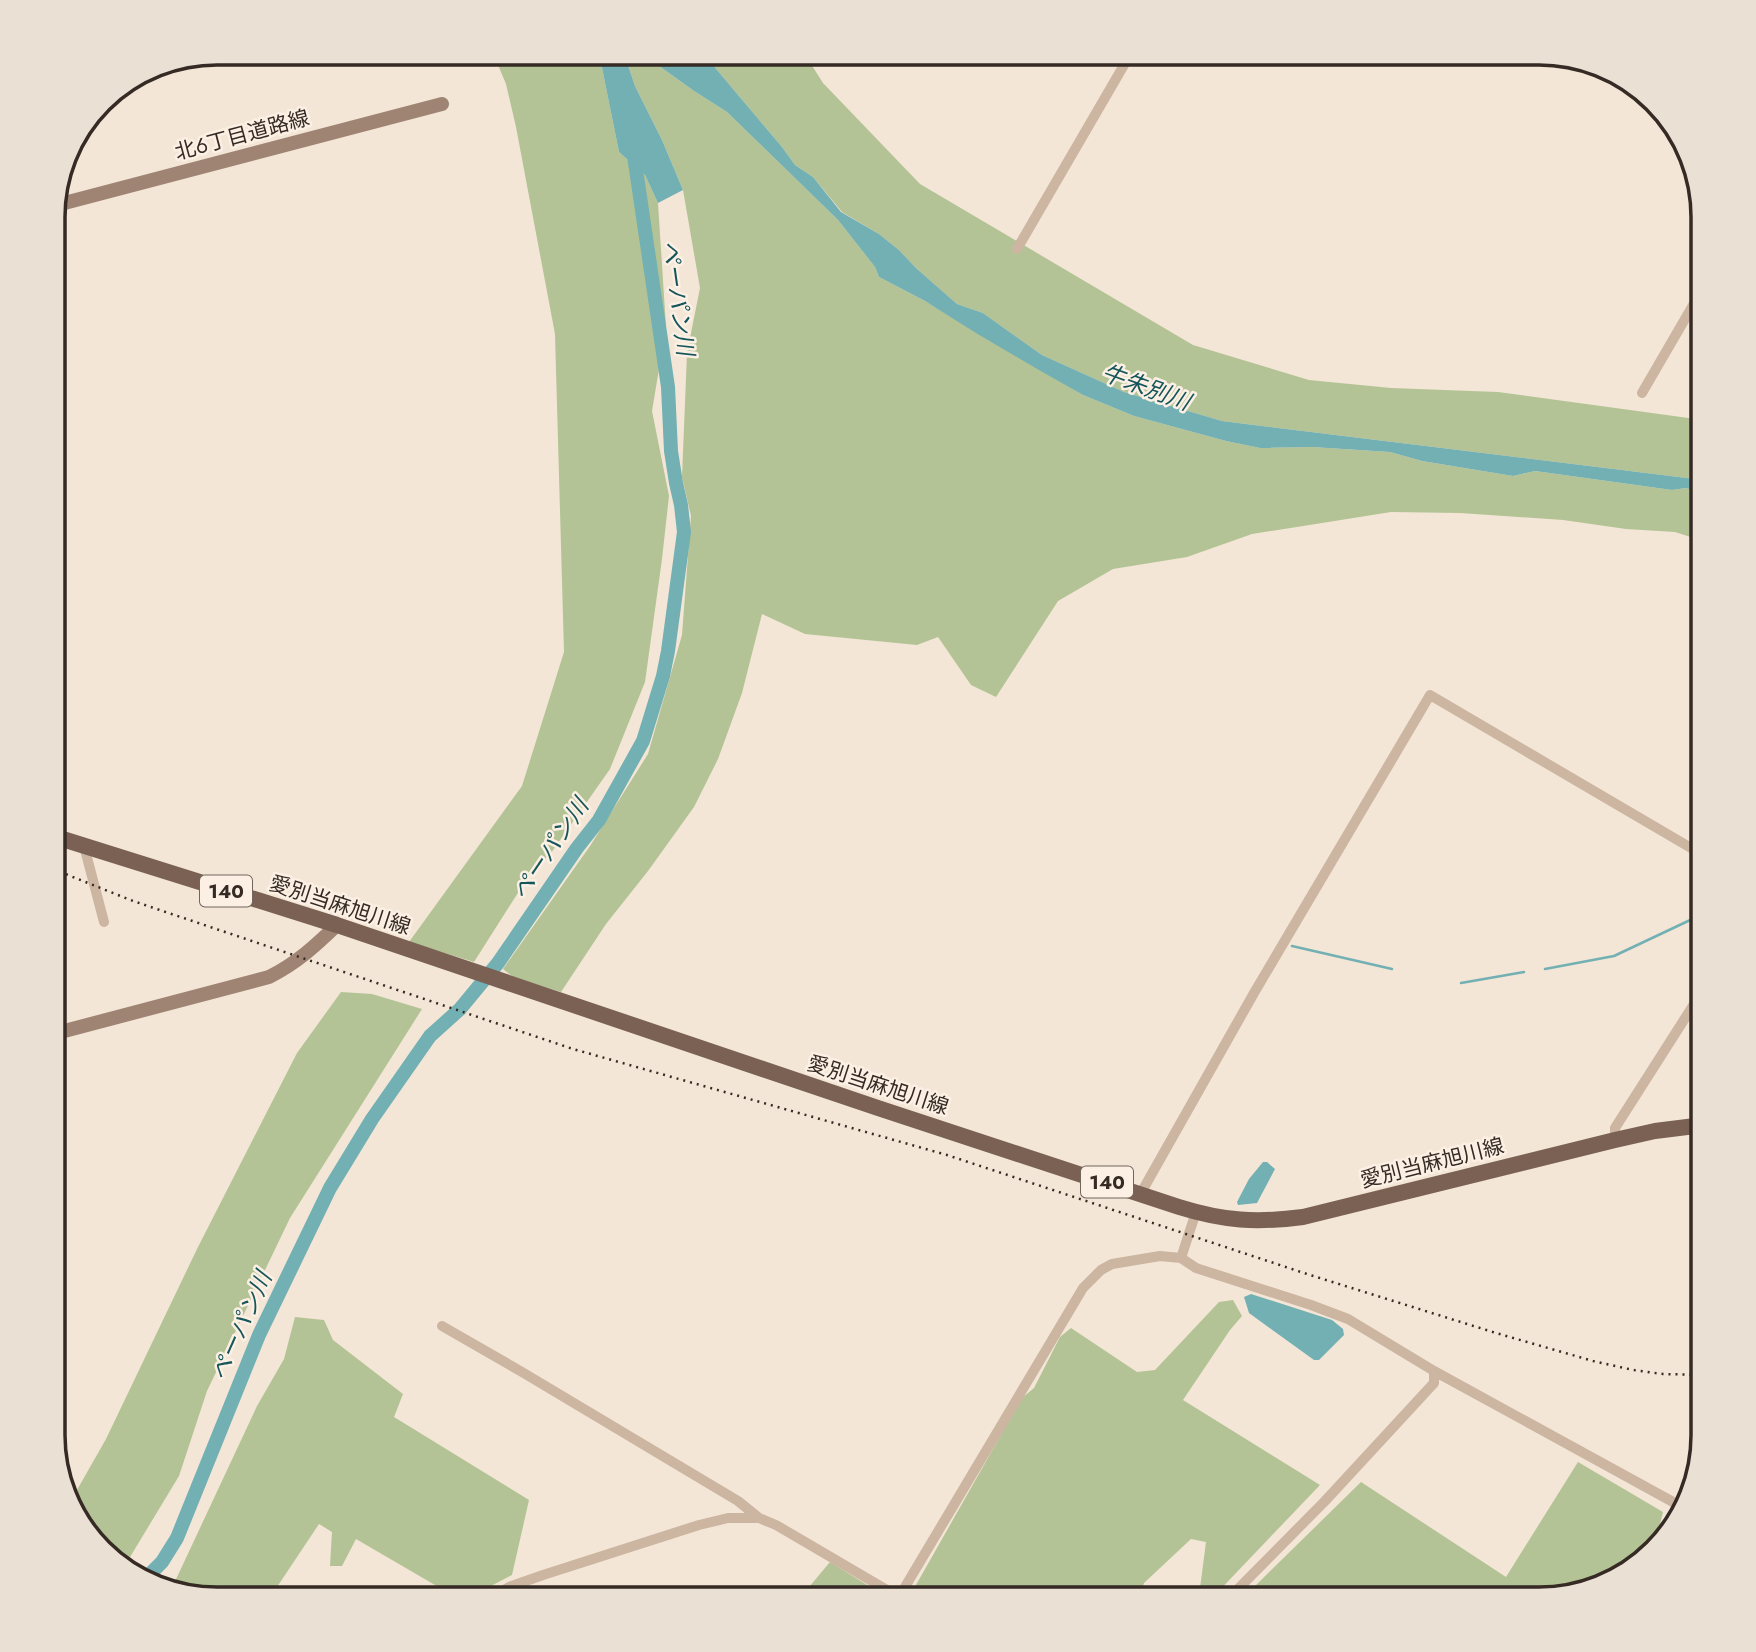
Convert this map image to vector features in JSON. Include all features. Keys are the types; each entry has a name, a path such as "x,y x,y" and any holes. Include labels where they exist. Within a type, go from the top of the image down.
{"main road":[{"name":"愛別当麻旭川線","path":"65,840 337,925 1196,1212 1244,1221 1303,1217 1615,1140 1691,1126"}],"street":[{"path":"1017,249 1124,65"},
{"name":"北6丁目道路線","path":"66,203 442,104"},
{"path":"1642,393 1691,309"},
{"path":"1140,1193 1254,993 1430,695 1691,848"},
{"path":"84,846 104,922"},
{"path":"65,1031 269,976 301,958 337,925"},
{"path":"1615,1140 1615,1128 1691,1009"},
{"path":"1181,1258 1196,1212"},
{"path":"906,1587 1076,1299 1090,1280 1112,1264 1160,1256 1181,1258 1196,1268 1348,1319 1434,1371 1676,1503"},
{"path":"442,1326 738,1501 759,1518 776,1525 880,1587"},
{"path":"1240,1587 1325,1501 1434,1383 1434,1371"},
{"path":"509,1587 699,1525 728,1517 759,1518"}],"green space":[{"path":"498,65 601,65 619,152 645,175 658,203 666,327 652,411 669,496 645,682 610,769 551,853 528,877 474,962 409,942 522,786 564,652 555,334 506,84"},
{"path":"628,65 658,65 727,112 838,220 875,267 879,277 925,301 1083,395 1134,416 1260,448 1312,447 1390,452 1422,461 1513,476 1535,471 1672,490 1686,488 1691,489 1691,537 1675,532 1626,529 1563,520 1460,513 1391,512 1252,534 1187,557 1113,569 1058,601 996,697 971,685 938,637 917,645 805,634 762,614 742,693 718,759 694,807 606,924 561,992 513,977 503,969 590,846 648,754 682,635 691,516 682,477 687,353 700,288 683,190"},
{"path":"713,65 812,65 823,83 920,184 1193,345 1309,380 1391,388 1498,392 1691,418 1691,479 1222,421 1124,392 1042,355 983,313 957,304 879,234 842,212 813,177 795,165"},
{"path":"341,992 372,994 422,1009 290,1218 207,1391 179,1476 129,1559 96,1528 76,1492 106,1439 197,1249 297,1053"},
{"path":"1233,1300 1242,1316 1183,1400 1320,1485 1223,1587 1200,1587 1206,1542 1191,1539 1143,1587 915,1587 1022,1398 1034,1388 1060,1337 1071,1328 1137,1372 1155,1370 1219,1302"},
{"path":"295,1317 324,1320 333,1340 403,1394 394,1417 529,1500 512,1575 489,1587 438,1587 356,1539 342,1566 330,1566 332,1532 319,1524 277,1587 207,1587 175,1581 257,1406 284,1359"},
{"path":"1578,1462 1663,1512 1659,1529 1632,1556 1597,1576 1569,1584 1549,1587 1254,1587 1361,1482 1506,1577"},
{"path":"830,1562 870,1587 809,1587"}],"water":[{"path":"601,65 628,65 683,190 658,203 645,175 619,152"},
{"name":"牛朱別川","path":"658,65 713,65 795,165 813,177 841,212 879,234 957,304 983,313 1042,355 1124,392 1222,421 1691,479 1691,489 1672,490 1535,471 1513,476 1422,461 1390,452 1312,447 1260,448 1134,416 1083,395 925,301 879,277 875,267 838,220 727,112"},
{"path":"1263,1162 1275,1169 1257,1203 1238,1205 1249,1179"},
{"path":"1251,1294 1332,1320 1343,1329 1344,1335 1319,1360 1314,1360 1249,1313 1244,1297"}],"waterway":[{"name":"ペーパン川","path":"151,1573 162,1562 177,1538 259,1335 330,1188 372,1119 430,1036 460,1009 498,963 599,820 643,741 668,651 684,532 671,451 668,387 633,149"},
{"path":"1545,969 1614,956 1691,920"},
{"path":"1292,946 1392,969"},
{"path":"1461,983 1524,972"}],"railway":[{"path":"65,874 133,901 573,1049 947,1155 1310,1275 1496,1333 1633,1370 1691,1375"}]}
